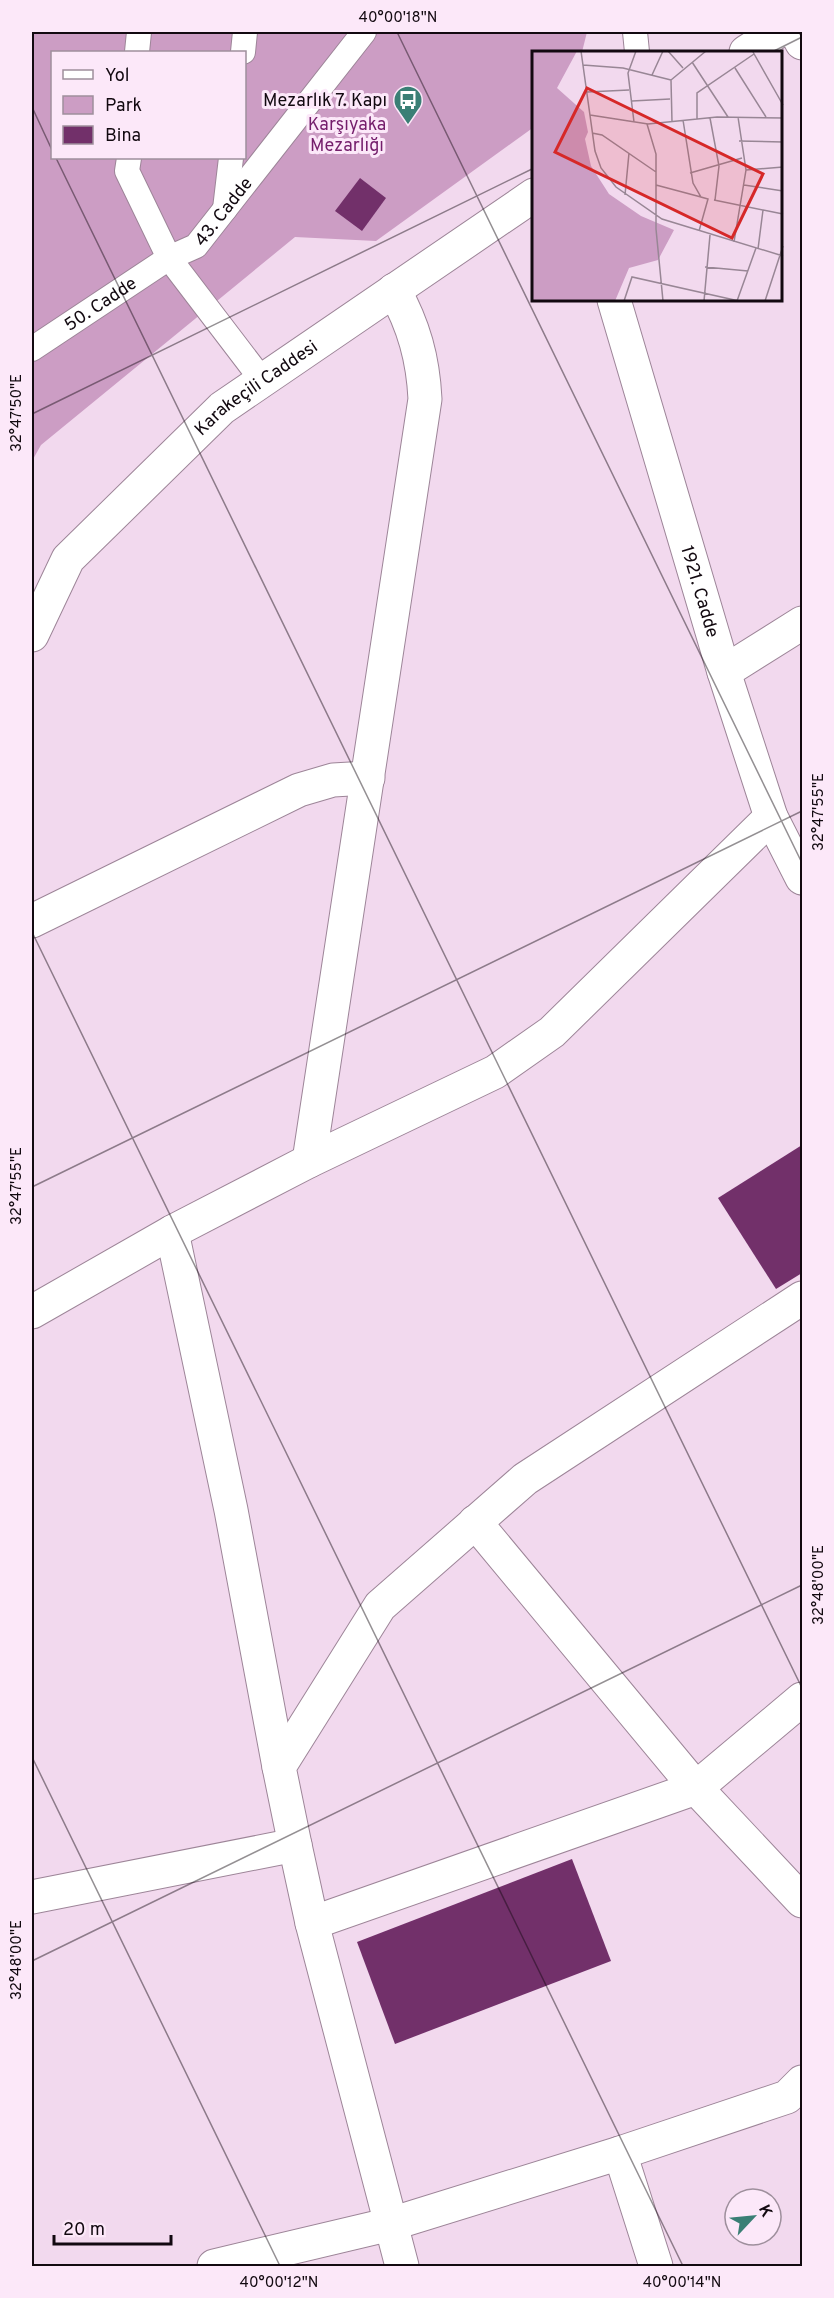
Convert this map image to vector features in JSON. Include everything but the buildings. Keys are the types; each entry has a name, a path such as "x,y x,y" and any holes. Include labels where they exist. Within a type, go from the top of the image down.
{"street":[{"path":"748,51 777,32"},
{"path":"796,32 802,43"},
{"name":"Karakeçili Caddesi","path":"32,635 68,559 222,408 532,196"},
{"path":"309,1161 425,399 424,371 418,343 408,315 394,290"},
{"name":"1921. Cadde","path":"615,302 724,672 771,817 802,878"},
{"path":"724,672 802,623"},
{"path":"32,921 299,790 333,780 368,778"},
{"path":"32,1312 172,1232 309,1161 495,1072 552,1032 771,817"},
{"path":"172,1232 231,1510 279,1767 312,1923 402,2266"},
{"path":"279,1767 380,1606 525,1479 802,1298"},
{"path":"475,1522 696,1788 802,1901"},
{"path":"312,1923 696,1788 802,1699"},
{"path":"32,1897 295,1845"},
{"path":"214,2266 391,2224 797,2099"},
{"path":"620,2153 656,2266"}],"lane":[{"path":"137,51 139,32"},
{"path":"243,51 245,32"},
{"name":"43. Cadde","path":"169,258 196,246 364,32"},
{"path":"635,32 637,51"},
{"path":"129,159 128,171 169,258 262,380"},
{"path":"225,209 231,159"},
{"name":"50. Cadde","path":"32,349 169,258"}],"green space":[{"name":"Karşıyaka Mezarlığı","path":"32,32 587,32 582,51 532,51 532,128 376,241 295,237 41,445 32,461"}],"place":[{"name":"Mezarlık 7. Kapı","path":"408,126"}]}
